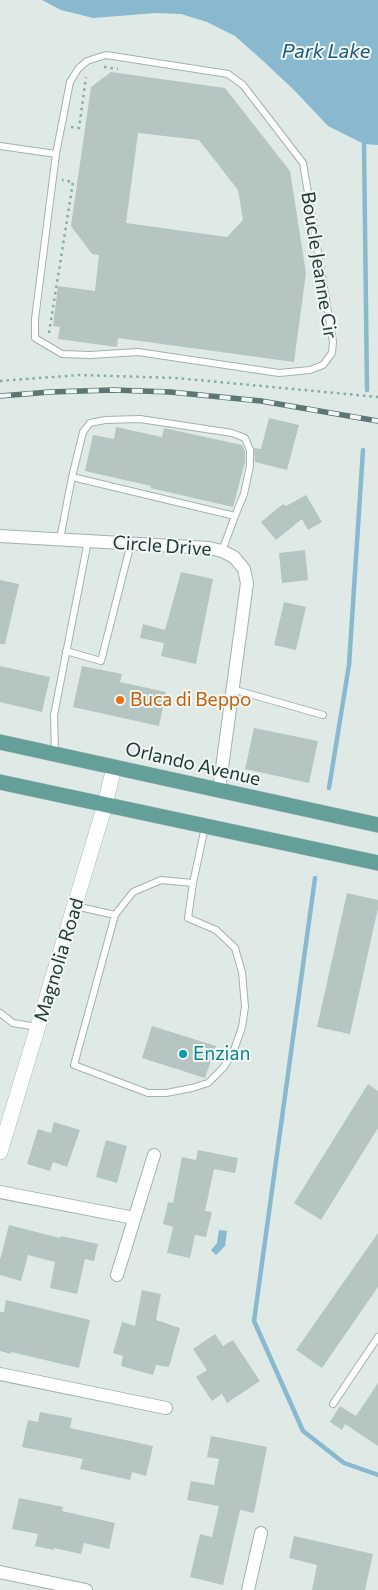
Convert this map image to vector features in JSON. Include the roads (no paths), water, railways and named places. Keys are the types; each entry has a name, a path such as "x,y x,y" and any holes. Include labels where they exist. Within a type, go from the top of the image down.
{"main road":[{"name":"Orlando Avenue","path":"0,742 378,825"},
{"path":"0,782 378,863"}],"street":[{"name":"Circle Drive","path":"0,536 209,548 222,551 234,557 244,569 247,583 219,790"},
{"name":"Magnolia Road","path":"1,1145 75,906 105,805 114,767"},
{"path":"116,1275 154,1155"},
{"path":"0,1192 134,1218"},
{"path":"0,1374 166,1408"},
{"path":"248,1590 261,1533"},
{"path":"0,1572 86,1590"}],"lane":[{"name":"Boucle Jeanne Cir","path":"106,55 228,74 243,84 303,163 333,342 332,353 323,364 310,370 279,372 138,352 90,355 62,354 35,338 35,319 56,154 70,82 78,69 87,61 106,55"},
{"path":"0,146 56,154"},
{"path":"60,539 82,432 90,423 105,420 140,419 232,433 245,438 250,450 250,466 244,494 222,551"},
{"path":"72,477 235,516"},
{"path":"55,754 54,715 88,541"},
{"path":"66,652 101,661 131,543"},
{"path":"232,689 323,715"},
{"path":"193,883 160,880 133,892 115,915 74,1065 148,1093 178,1091 208,1083 223,1068 233,1053 242,1027 244,999 242,972 236,948 216,930 188,918 205,826"},
{"path":"75,906 115,915"},
{"path":"0,1013 14,1023 38,1027"},
{"path":"333,1404 378,1337"}],"water":[{"name":"Park Lake","path":"42,0 378,0 378,145 364,144 328,126 294,90 235,36 207,22 181,14 156,13 93,18 61,10"},
{"path":"219,1230 227,1231 225,1246 216,1255 211,1250 217,1243"}],"waterway":[{"path":"364,144 367,390"},
{"path":"329,788 349,665 363,450"},
{"path":"315,878 254,1321 303,1431 344,1463 378,1475"}],"railway":[{"path":"0,396 113,390 170,392 261,401 378,421"}],"place":[{"name":"Buca di Beppo","path":"120,700"},
{"name":"Enzian","path":"183,1054"}]}
